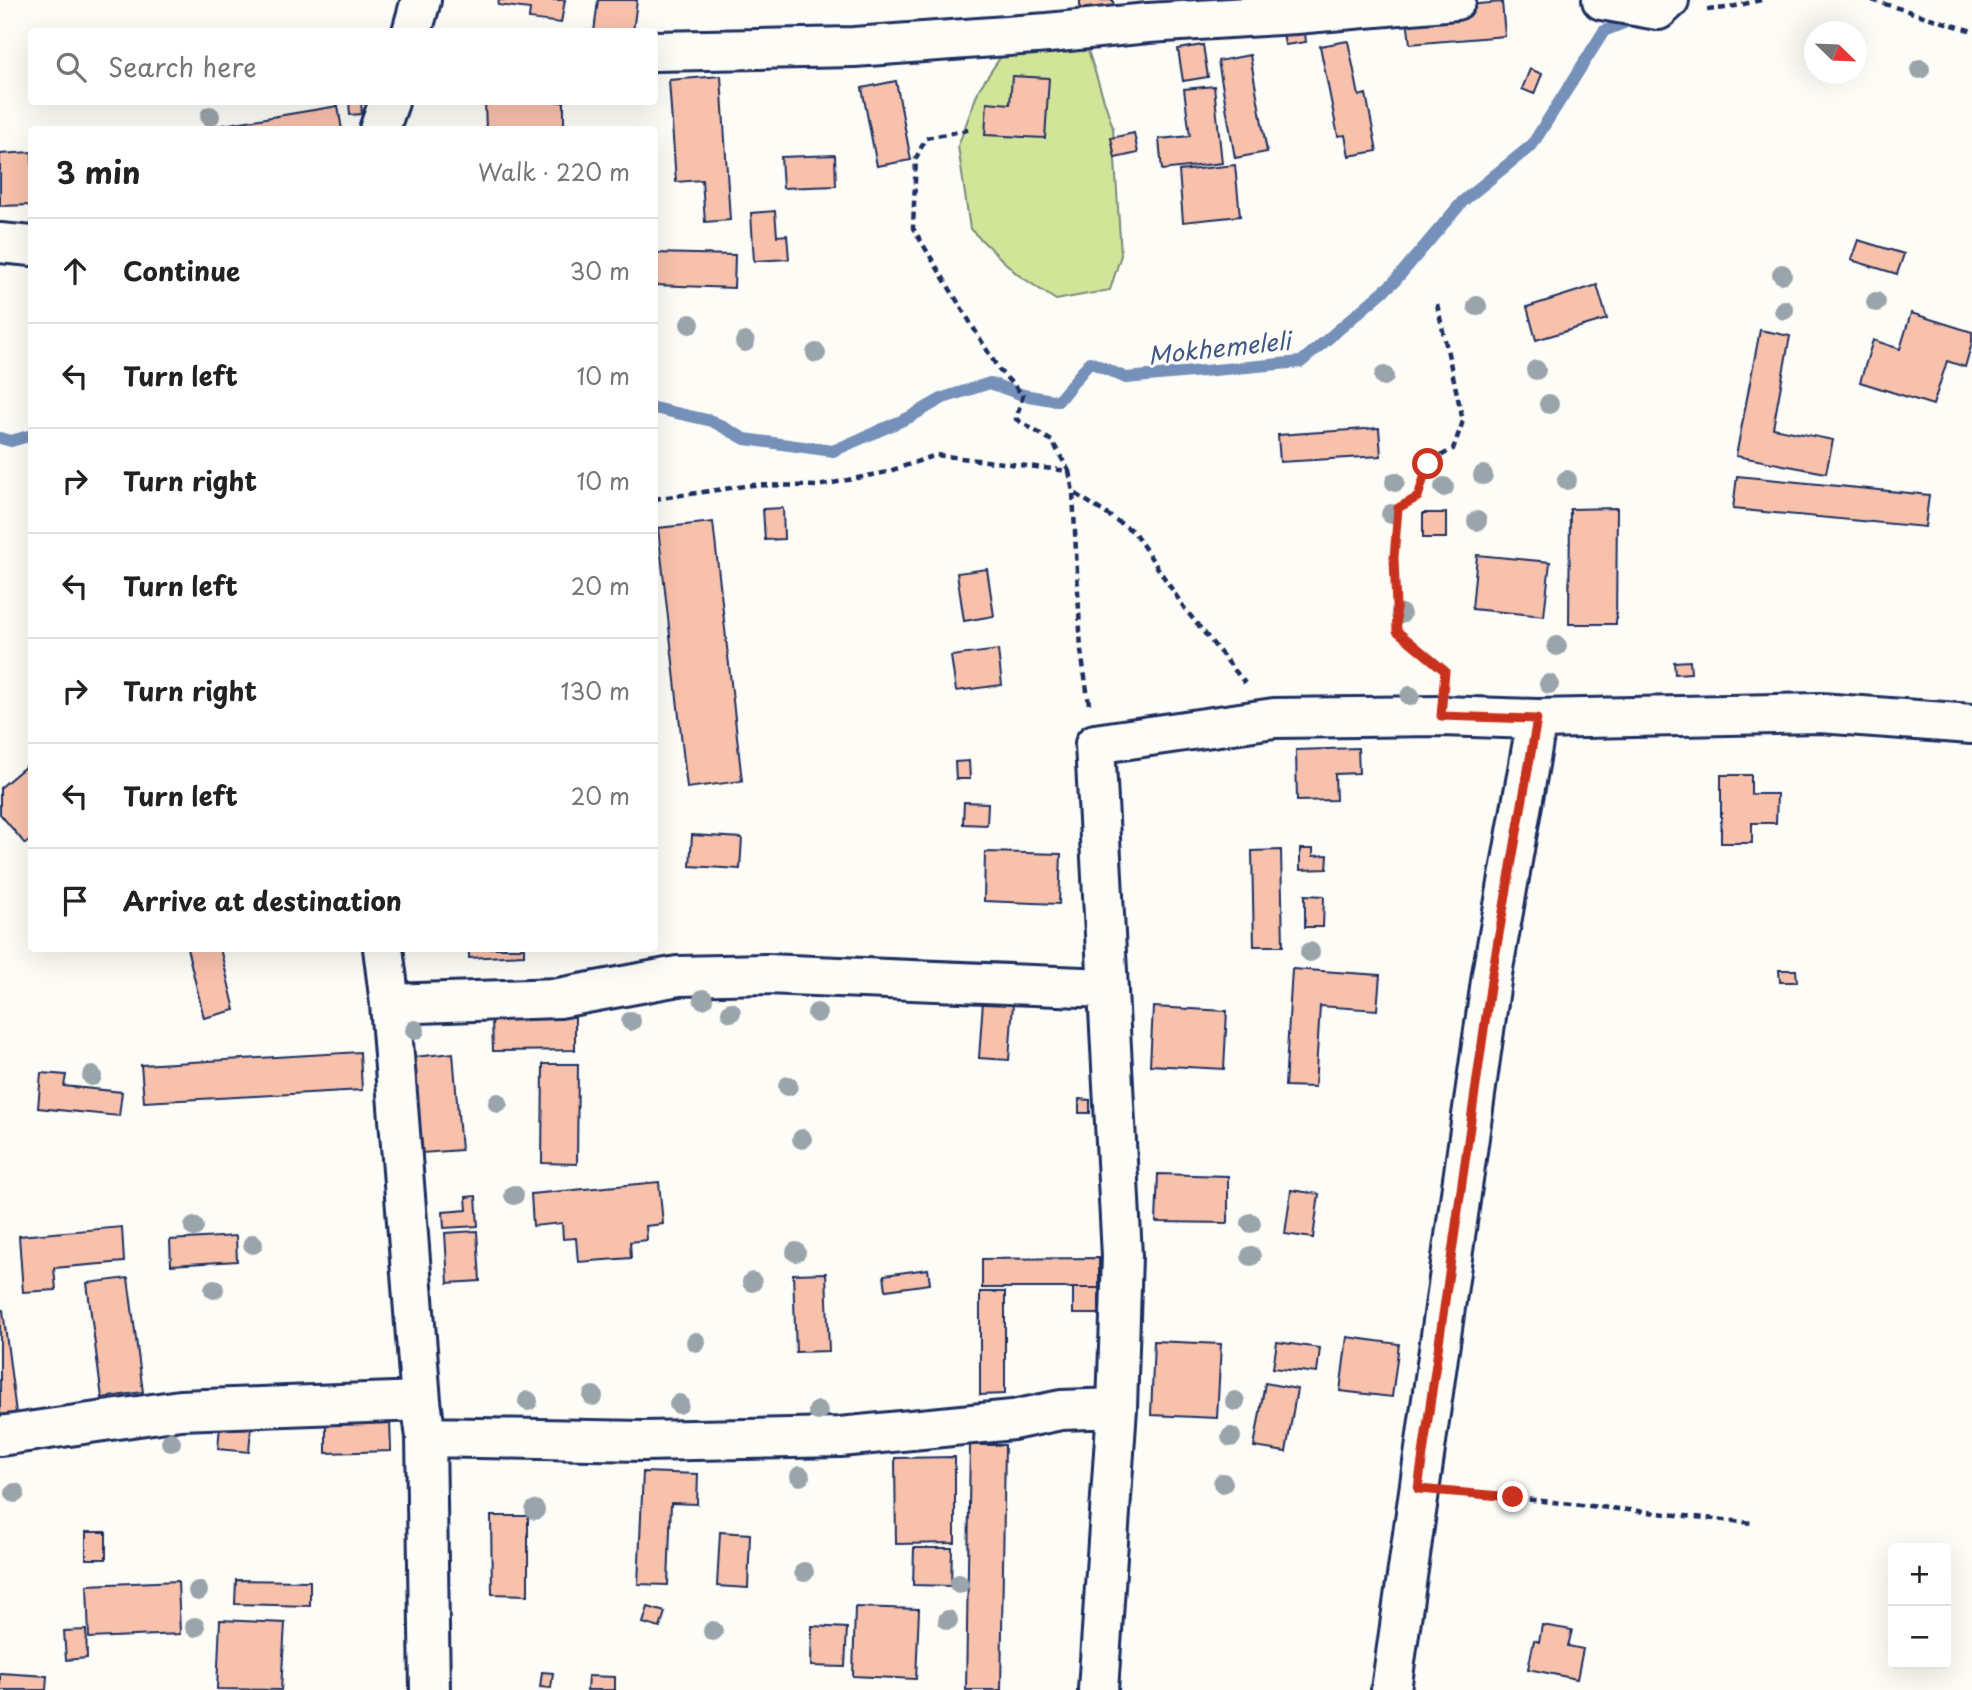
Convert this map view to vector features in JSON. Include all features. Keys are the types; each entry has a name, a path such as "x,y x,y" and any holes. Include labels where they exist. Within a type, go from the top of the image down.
{"street":[{"path":"413,28 421,0"},
{"path":"658,51 854,47 1456,0"},
{"path":"1602,0 1658,10 1670,0"},
{"path":"380,126 388,105"},
{"path":"0,243 28,246"},
{"path":"1098,1690 1117,1408 1122,1256 1095,744 1274,719 1441,716 1537,719 1820,713 1972,724"},
{"path":"1391,1690 1492,974 1537,719"},
{"path":"384,952 424,1419 430,1690"},
{"path":"390,1004 559,998 678,976 766,974 1108,988"},
{"path":"0,1436 180,1409 424,1419 643,1441 840,1437 1013,1420 1060,1410 1117,1408"}],"path":[{"path":"1872,0 1972,31"},
{"path":"972,128 926,138 916,158 913,228 999,370 1023,395 1016,419 1052,441 1069,471 1073,492 1081,651 1095,744"},
{"path":"1437,304 1462,421 1453,449 1428,464 1418,497 1398,508 1394,558 1397,631 1445,671 1441,716"},
{"path":"658,498 752,485 818,486 887,472 936,455 1069,471"},
{"path":"1073,492 1134,532 1185,609 1274,719"},
{"path":"1418,1489 1753,1523"}],"green space":[{"path":"1085,41 1113,128 1121,255 1110,290 1056,300 1017,274 970,229 958,146 979,89 1006,49"}],"building":[{"path":"499,0 565,0 561,23 529,19 530,9 498,5"},
{"path":"598,0 637,0 634,28 594,28"},
{"path":"1080,0 1113,0 1114,11 1080,13"},
{"path":"1502,2 1505,36 1410,44 1406,10"},
{"path":"1304,25 1306,42 1285,45 1282,27"},
{"path":"1348,41 1359,96 1366,94 1377,151 1349,156 1345,135 1338,136 1320,46"},
{"path":"1203,45 1208,77 1183,81 1178,49"},
{"path":"1250,55 1267,152 1235,158 1218,61"},
{"path":"1530,69 1542,74 1534,94 1522,89"},
{"path":"721,76 730,220 705,222 702,180 676,182 669,80"},
{"path":"1012,76 1049,78 1045,138 985,135 987,102 1010,104"},
{"path":"896,81 911,160 877,166 862,88"},
{"path":"1214,86 1222,163 1162,170 1159,139 1190,136 1184,89"},
{"path":"349,105 361,105 362,114 350,115"},
{"path":"485,105 564,105 564,126 486,126"},
{"path":"338,106 341,126 217,126"},
{"path":"1134,133 1138,153 1115,158 1111,138"},
{"path":"28,152 28,205 0,206 0,154"},
{"path":"835,155 836,186 783,188 781,157"},
{"path":"1235,165 1240,216 1183,222 1179,171"},
{"path":"775,211 777,236 787,235 789,259 754,261 751,213"},
{"path":"1858,240 1904,254 1897,274 1851,260"},
{"path":"658,253 735,255 734,288 658,285"},
{"path":"1597,285 1607,319 1536,340 1527,307"},
{"path":"1911,313 1972,332 1972,343 1965,367 1947,361 1933,405 1860,382 1873,340 1900,349"},
{"path":"1760,330 1790,336 1773,428 1833,440 1826,473 1736,456"},
{"path":"1379,428 1381,456 1280,462 1278,435"},
{"path":"1737,476 1929,495 1925,527 1733,509"},
{"path":"783,508 784,539 765,540 763,509"},
{"path":"1617,508 1616,624 1569,624 1570,509"},
{"path":"1423,513 1446,513 1446,538 1423,538"},
{"path":"713,522 742,781 687,788 658,528"},
{"path":"1477,555 1550,562 1544,616 1472,609"},
{"path":"987,569 994,616 964,621 957,573"},
{"path":"998,650 1002,685 956,691 951,656"},
{"path":"1690,661 1691,673 1675,674 1674,662"},
{"path":"1358,748 1359,773 1335,774 1336,800 1297,801 1296,750"},
{"path":"969,761 970,779 956,779 955,762"},
{"path":"28,764 28,842 25,844 0,814 0,788"},
{"path":"1721,775 1751,775 1751,794 1777,794 1776,823 1752,823 1752,843 1721,843"},
{"path":"964,802 988,803 987,825 963,824"},
{"path":"692,835 742,838 740,869 690,866"},
{"path":"1300,849 1313,849 1313,856 1328,855 1327,869 1300,870"},
{"path":"1281,850 1283,946 1254,946 1252,851"},
{"path":"985,852 1061,854 1059,904 984,901"},
{"path":"1305,895 1324,896 1323,927 1305,927"},
{"path":"188,952 221,952 235,1010 204,1018"},
{"path":"469,952 524,952 524,955 469,958"},
{"path":"1292,969 1380,975 1377,1010 1320,1006 1315,1087 1285,1086"},
{"path":"1779,970 1796,970 1797,982 1780,982"},
{"path":"984,987 1014,989 1009,1060 979,1058"},
{"path":"1153,1007 1227,1011 1224,1069 1150,1065"},
{"path":"575,1016 575,1050 493,1051 492,1018"},
{"path":"360,1052 362,1090 144,1102 141,1065"},
{"path":"453,1053 461,1150 422,1153 414,1057"},
{"path":"543,1064 578,1064 577,1164 542,1163"},
{"path":"41,1073 66,1075 64,1086 122,1092 119,1116 38,1108"},
{"path":"1079,1099 1090,1100 1090,1113 1079,1113"},
{"path":"1158,1174 1228,1176 1228,1223 1156,1222"},
{"path":"659,1182 663,1224 646,1226 647,1240 630,1242 631,1258 578,1262 576,1238 563,1239 562,1223 533,1226 531,1194"},
{"path":"1291,1190 1319,1194 1313,1238 1285,1234"},
{"path":"476,1196 478,1226 444,1228 443,1212 467,1210 466,1197"},
{"path":"122,1227 124,1262 54,1268 56,1290 23,1292 19,1236"},
{"path":"477,1231 480,1281 448,1283 445,1233"},
{"path":"236,1236 237,1261 171,1265 170,1240"},
{"path":"1099,1258 1099,1288 982,1288 982,1259"},
{"path":"928,1269 930,1284 886,1290 884,1275"},
{"path":"826,1273 829,1351 796,1352 793,1274"},
{"path":"128,1278 143,1392 102,1398 87,1283"},
{"path":"1073,1288 1099,1288 1099,1314 1073,1314"},
{"path":"980,1292 1005,1292 1005,1394 980,1395"},
{"path":"3,1310 16,1413 0,1415 0,1311"},
{"path":"1347,1337 1399,1344 1392,1397 1340,1391"},
{"path":"1154,1341 1221,1344 1217,1418 1151,1415"},
{"path":"1277,1342 1320,1348 1317,1373 1273,1368"},
{"path":"1265,1383 1297,1389 1286,1452 1254,1447"},
{"path":"390,1420 391,1451 326,1453 326,1421"},
{"path":"220,1425 251,1428 249,1452 218,1449"},
{"path":"970,1445 1005,1445 1001,1690 966,1690"},
{"path":"955,1457 955,1543 896,1544 895,1458"},
{"path":"643,1472 698,1474 697,1504 671,1503 668,1585 638,1584"},
{"path":"491,1516 528,1516 528,1595 492,1594"},
{"path":"86,1532 106,1532 106,1559 86,1559"},
{"path":"720,1532 750,1534 748,1588 717,1586"},
{"path":"914,1548 952,1548 951,1586 913,1585"},
{"path":"236,1580 310,1581 310,1606 235,1604"},
{"path":"178,1581 180,1634 89,1638 87,1585"},
{"path":"648,1607 665,1612 660,1628 643,1623"},
{"path":"855,1607 919,1609 916,1679 853,1676"},
{"path":"220,1620 285,1623 281,1690 217,1689"},
{"path":"1542,1625 1572,1630 1568,1646 1583,1649 1577,1679 1528,1669 1534,1640 1539,1642"},
{"path":"812,1626 847,1628 845,1667 811,1666"},
{"path":"86,1630 87,1658 66,1660 64,1631"},
{"path":"542,1672 553,1673 551,1688 540,1687"},
{"path":"0,1673 47,1676 46,1690 0,1690"},
{"path":"588,1676 615,1677 615,1690 587,1690"}],"waterway":[{"name":"Mokhemeleli","path":"658,409 712,421 745,439 833,451 910,417 943,398 990,383 1023,395 1058,401 1090,362 1126,378 1301,362 1394,282 1463,201 1532,145 1604,31 1639,17"},
{"name":"Mokhemeleli","path":"0,438 11,441 28,436"}],"route":[{"path":"1428,464 1418,497 1398,508 1394,558 1397,631 1445,671 1441,716 1537,719 1492,974 1418,1489 1513,1497"}]}
